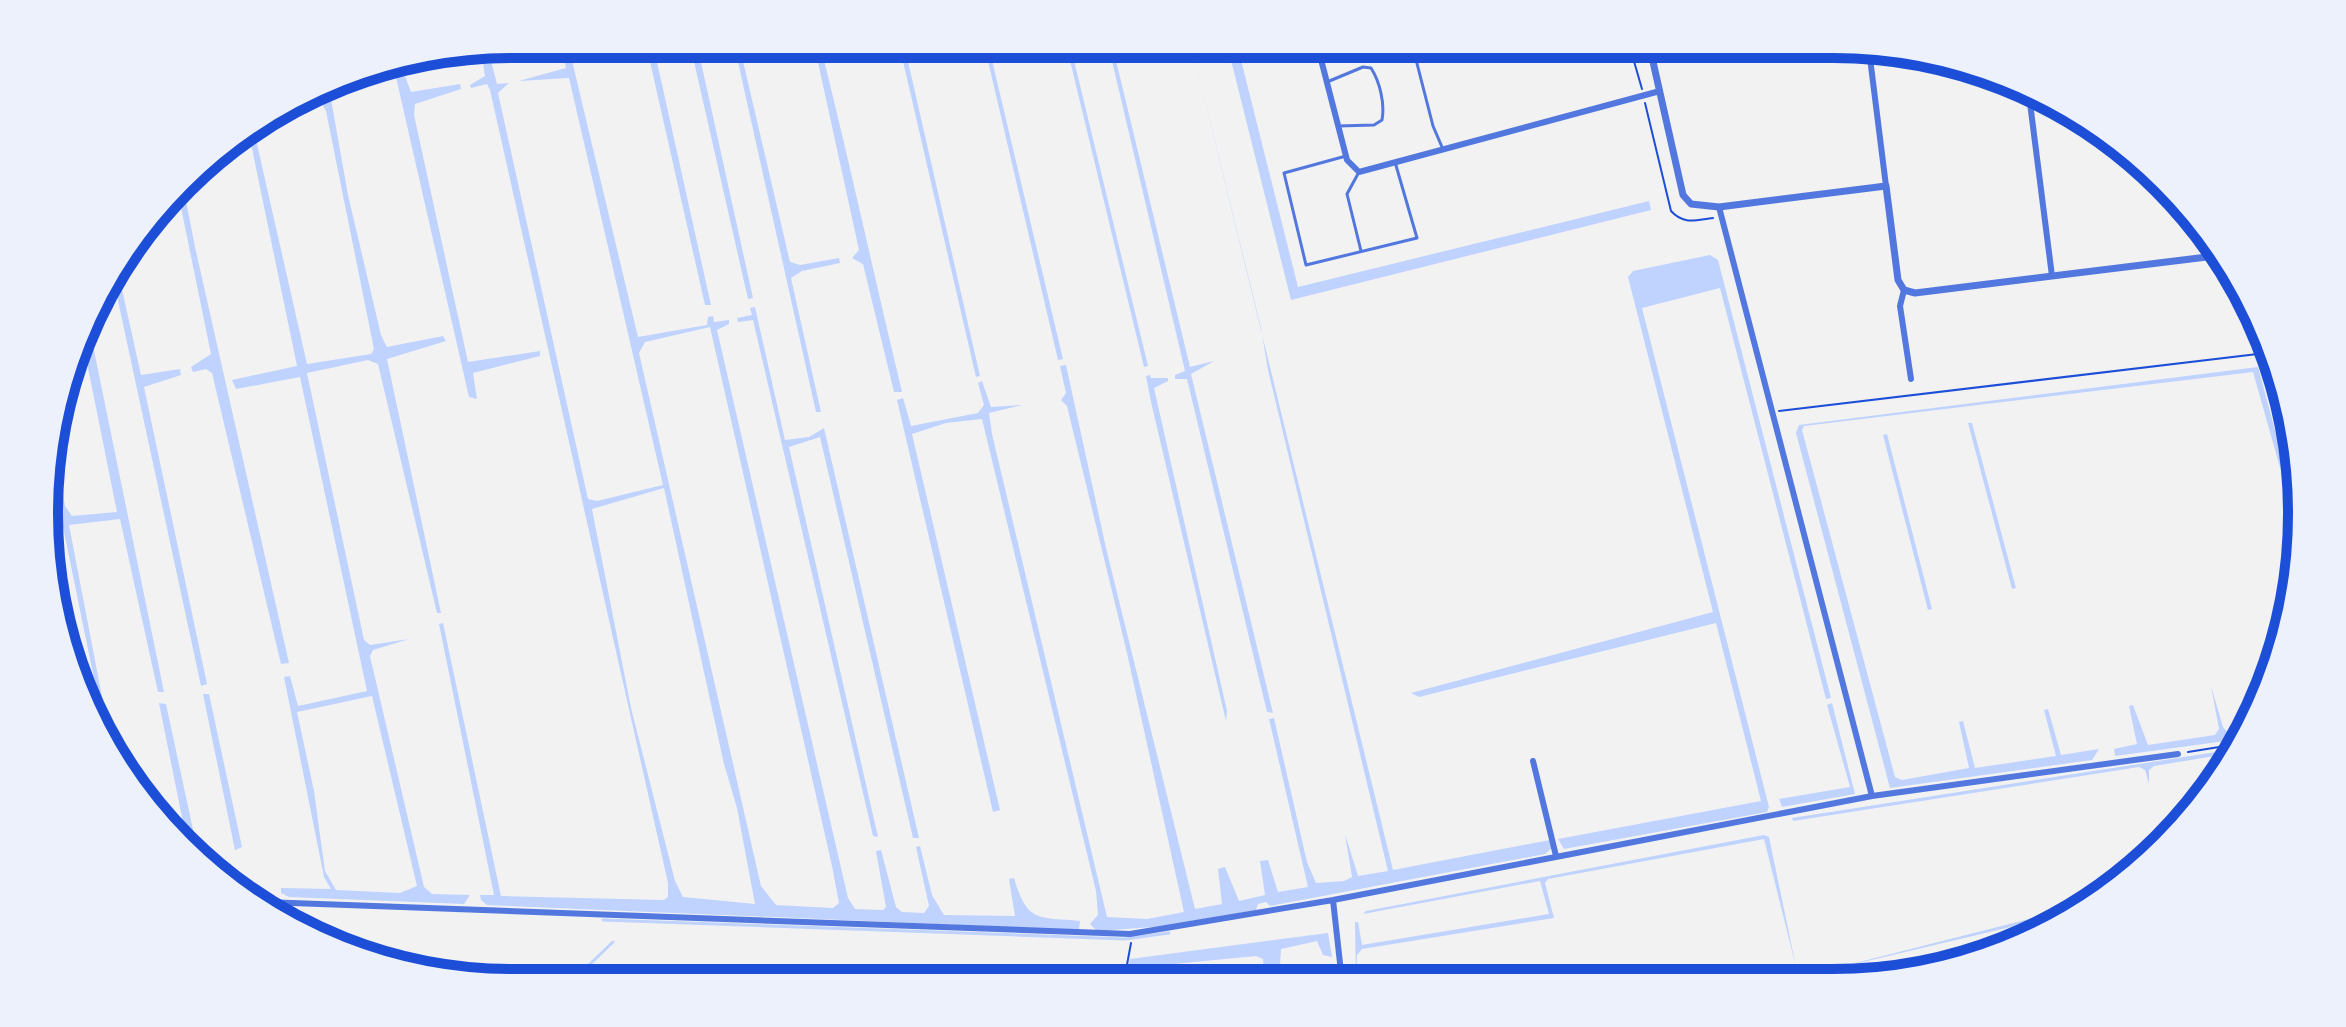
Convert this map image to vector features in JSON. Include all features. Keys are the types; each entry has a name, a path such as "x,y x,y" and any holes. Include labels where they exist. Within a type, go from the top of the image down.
{"street":[{"path":"1321,58 1346,156 1359,172 1660,91"},
{"path":"1652,58 1683,195 1691,204 1719,207 1886,186"},
{"path":"1870,60 1898,280 1904,290 1915,293 2209,257"},
{"path":"2030,103 2052,276"},
{"path":"1719,207 1872,796"},
{"path":"1904,290 1900,306 1911,379"},
{"path":"277,902 1130,934 1333,900 1872,796 2178,754"},
{"path":"1533,761 1556,856"},
{"path":"1333,900 1341,969"}],"lane":[{"path":"1416,58 1433,126 1443,149"},
{"path":"1327,82 1363,67 1371,68 1376,76 1384,110 1382,120 1374,125 1338,126"},
{"path":"1346,156 1284,173 1306,265 1417,238 1395,162"},
{"path":"1359,172 1347,194 1361,251"}],"path":[{"path":"1633,58 1671,211 1679,220 1691,222 1722,216"},
{"path":"1772,412 2259,354"},
{"path":"2178,754 2224,746"},
{"path":"1126,969 1131,944"}],"water":[{"path":"564,58 571,58 638,337 707,325 708,317 713,316 714,322 729,320 729,324 717,330 848,898 855,909 883,910 886,907 876,851 881,850 896,907 902,912 924,913 929,906 916,847 920,846 932,895 944,915 1015,916 1009,879 1014,878 1024,903 1036,915 1080,921 1079,930 487,905 481,900 480,895 494,895 439,624 443,623 501,896 664,900 668,897 668,883 490,90 487,84 471,88 470,85 485,76 482,59 491,59 497,84 509,83 498,93 588,499 597,501 663,485 569,78 519,81 566,68","holes":["710,327 839,903 833,908 776,905 761,886 639,353 645,342","664,488 724,764 737,808 755,904 683,897 675,881 631,708 592,509"]},
{"path":"649,58 656,58 711,305 705,305"},
{"path":"693,58 700,58 753,298 748,299"},
{"path":"737,58 742,58 790,262 800,265 839,258 840,263 802,271 791,278 821,412 816,412"},
{"path":"817,58 823,58 902,392 894,392 863,264 852,258 859,250"},
{"path":"902,58 907,58 980,376 976,377"},
{"path":"987,58 991,58 1063,359 1058,360"},
{"path":"1069,58 1073,58 1148,366 1144,367"},
{"path":"1111,58 1115,58 1190,367 1214,361 1191,374 1273,713 1267,712 1187,379 1175,379 1175,375 1185,371"},
{"path":"1194,58 1261,328 1262,335"},
{"path":"1230,58 1241,58 1298,287 1649,201 1651,210 1291,300"},
{"path":"403,72 411,92 460,84 461,89 415,104 414,115 468,362 540,351 540,356 473,373 477,399 469,397 395,74"},
{"path":"331,97 348,195 381,335 387,347 443,336 446,341 387,359 441,613 437,613 378,364 368,360 307,373 364,640 370,645 409,639 373,650 370,656 424,887 432,894 470,895 464,904 289,897 281,893 281,888 331,889 324,877 284,677 290,676 298,706 367,691 300,377 236,389 232,380 297,366 251,142 256,138 307,364 371,354 374,349 326,111 320,101","holes":["372,696 417,886 400,893 336,890 325,871 314,791 297,712"]},
{"path":"185,197 289,663 281,664 212,373 206,369 193,372 191,367 211,354 180,203"},
{"path":"1710,255 1718,260 1831,698 1826,699 1720,288 1642,308 1769,807 1767,812 1564,849 1558,839 1761,801 1716,623 1419,697 1411,693 1713,612 1628,277 1633,271"},
{"path":"121,283 141,375 180,369 181,375 144,387 207,684 201,686 116,292"},
{"path":"755,307 785,440 809,437 824,428 919,838 913,838 820,437 789,447 878,837 873,836 753,320 738,322 737,318 752,315 750,308"},
{"path":"1262,335 1393,870 1550,840 1552,848 1545,854 1270,906 1266,902 1258,904 1256,910 1168,926 1097,931 1090,924 1098,915 1096,891 982,419 946,423 912,434 1000,810 993,812 897,400 903,398 911,426 978,413 984,405 978,383 982,381 991,407 1022,405 989,413 992,434 1107,917 1147,919 1184,912 1127,653 1067,406 1061,400 1066,393 1060,366 1066,365 1106,548 1195,909 1222,904 1218,869 1225,867 1239,901 1265,895 1260,861 1268,860 1278,892 1308,887 1269,719 1274,718 1307,862 1316,883 1344,881 1352,877 1345,834 1358,876 1388,871"},
{"path":"92,341 164,692 158,692 120,519 69,525 103,702 100,703 58,504 60,478 65,506 72,516 117,512 86,357"},
{"path":"2258,367 2286,469 2287,493 2253,372 1804,426 1802,430 1895,777 1902,780 1969,768 1959,722 1963,721 1975,768 2056,756 2044,710 2048,709 2061,755 2099,749 2092,760 1890,788 1796,433 1799,425"},
{"path":"1150,375 1151,378 1168,378 1168,381 1154,388 1227,711 1226,721 1151,402 1146,376"},
{"path":"1968,423 1972,423 2016,588 2012,589"},
{"path":"1887,434 1932,609 1928,610 1883,435"},
{"path":"2211,686 2223,727 2228,733 2232,732 2227,741 2115,756 2114,749 2137,744 2129,706 2133,705 2148,745 2215,735 2219,729"},
{"path":"203,694 209,694 242,847 235,850"},
{"path":"159,703 166,704 195,840 184,829"},
{"path":"1832,703 1855,794 1782,807 1779,799 1850,787 1827,705"},
{"path":"2221,751 2218,755 2154,766 2149,770 2149,784 2145,770 2139,767 1793,821 1792,818"},
{"path":"1764,835 1769,837 1796,967 1764,839 1548,879 1545,883 1554,918 1362,949 1357,955 1356,969 1355,922 1358,922 1362,945 1549,914 1540,881 1363,914"},
{"path":"2049,914 2036,921 1832,969"},
{"path":"1328,933 1332,957 1323,955 1317,941 1281,949 1280,969 1264,969 1263,959 1256,956 1143,969 1129,969 1130,959"}],"waterway":[{"path":"603,920 1125,939 1169,933"},
{"path":"589,969 613,942"}]}
